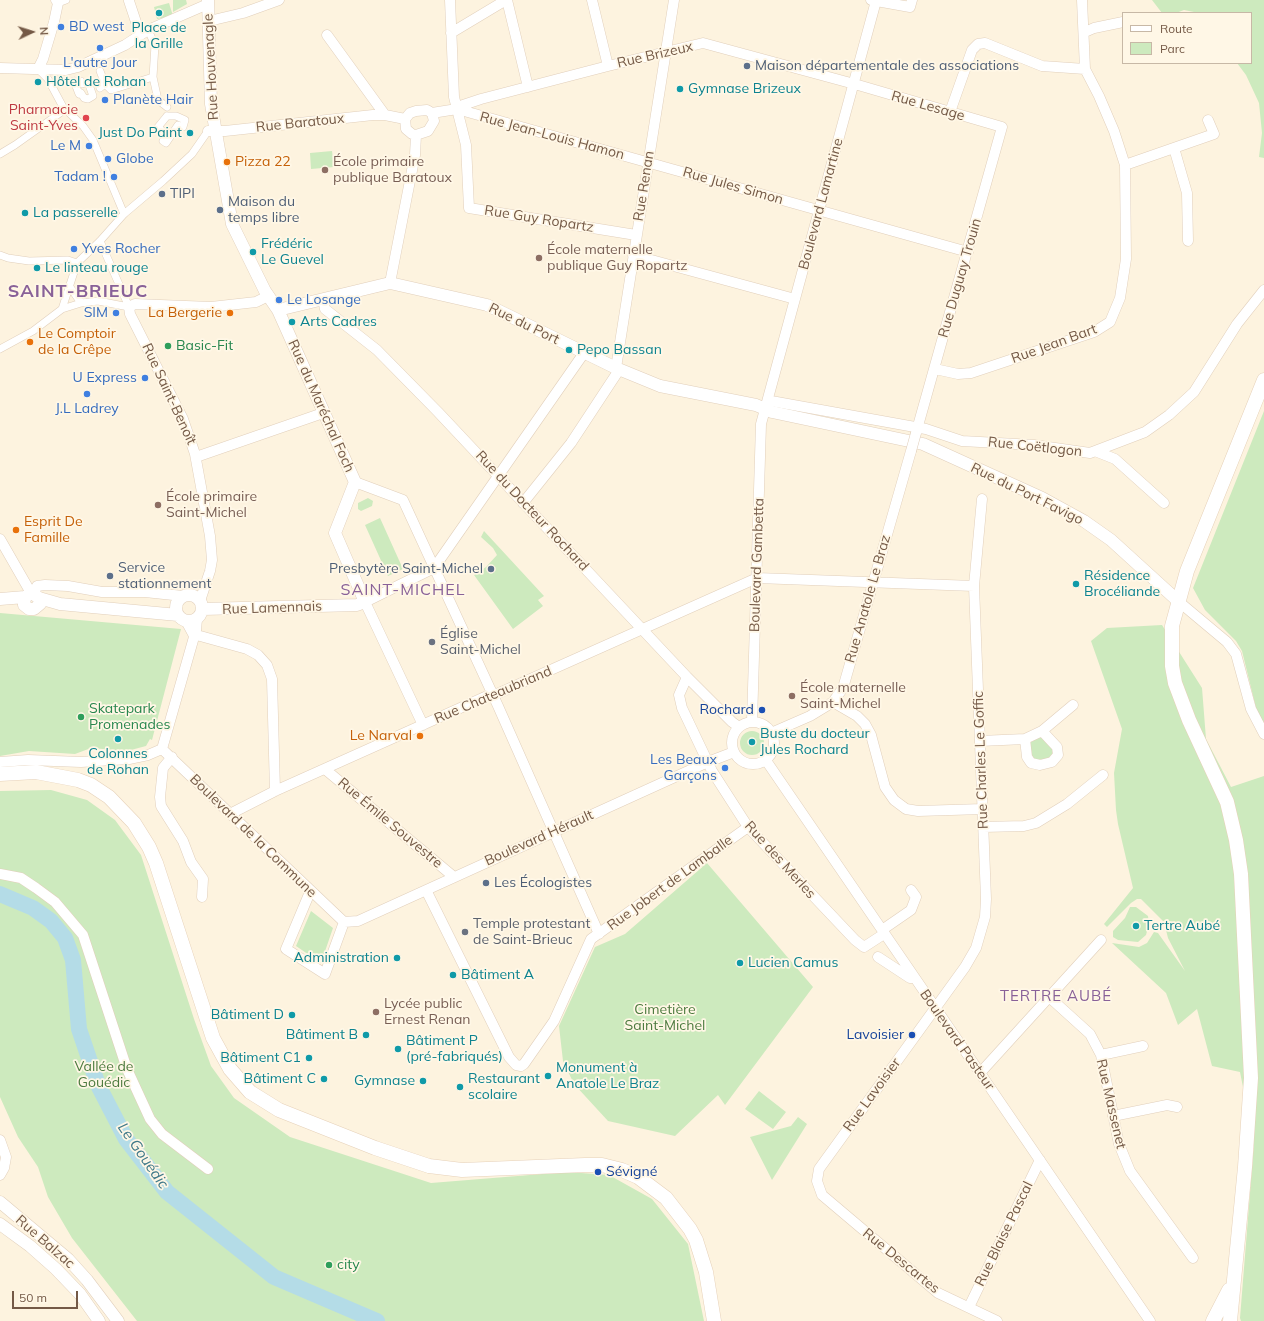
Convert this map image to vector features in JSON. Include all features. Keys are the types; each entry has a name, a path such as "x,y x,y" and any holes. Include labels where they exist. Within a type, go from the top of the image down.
{"main road":[{"path":"1230,1321 1245,1167 1251,1078 1241,874 1236,840 1227,802 1189,720 1175,683 1172,666 1172,626 1187,571 1264,380"},
{"path":"0,774 36,772 78,780 108,795 124,811 143,834 156,863 213,1038 230,1069 250,1092 279,1110 375,1148 429,1166 462,1170 596,1165 622,1170 638,1177 666,1198 690,1229 702,1257 712,1299 714,1321"},
{"path":"0,780 36,777 62,780 90,790 124,811"},
{"path":"1213,1321 1234,1280"},
{"path":"712,1299 721,1321"}],"street":[{"path":"209,21 242,13 279,0"},
{"path":"432,113 434,121 431,128 416,135 412,134 406,129 405,119 410,113 427,110 432,113 457,109 454,97 450,0"},
{"path":"451,33 506,0 528,87"},
{"path":"592,0 608,66"},
{"name":"Rue Renan","path":"618,369 636,235 674,0"},
{"path":"874,0 910,8 912,0"},
{"name":"Boulevard Lamartine","path":"765,408 853,84 874,0"},
{"path":"950,112 972,50 978,44 985,43 1042,66 1085,69 1082,0"},
{"path":"38,69 43,59 60,1"},
{"path":"129,1 144,32 156,45 153,76 158,100 167,107"},
{"path":"0,68 66,70 78,68 125,45 144,32 208,2"},
{"name":"Rue Houvenagle","path":"208,2 211,131"},
{"path":"1084,32 1094,28 1122,22"},
{"path":"327,36 385,115"},
{"name":"Rue Brizeux","path":"457,109 463,105 528,87 703,43 853,84"},
{"path":"38,69 48,79 63,107 83,126 93,140 124,214"},
{"name":"Rue Jean Bart","path":"935,369 958,374 971,373 1094,332 1110,322 1120,298 1126,259 1125,165 1114,131 1099,96 1085,69"},
{"path":"100,71 102,86 111,90 153,76"},
{"name":"Rue Lesage","path":"853,84 1002,127"},
{"path":"1,152 21,141 60,113 63,107"},
{"name":"Rue Jean-Louis Hamon","path":"457,109 648,162"},
{"name":"Rue Guy Ropartz","path":"457,109 466,145 469,208 636,235"},
{"name":"Rue Baratoux","path":"211,131 225,131 385,115 405,119"},
{"path":"167,116 176,116 185,120 183,127 178,125 166,143 163,141 167,135 158,127 167,116"},
{"path":"1125,165 1214,134 1208,120"},
{"name":"Rue Duguay Trouin","path":"917,430 1002,127"},
{"path":"62,308 77,263 100,241 124,214 164,181 192,154 211,131"},
{"name":"Rue du Maréchal Foch","path":"211,131 232,224 268,296 278,310 355,482"},
{"path":"390,283 415,155 416,135"},
{"path":"1174,148 1186,192 1188,241"},
{"name":"Rue Jules Simon","path":"648,162 968,252"},
{"path":"100,241 129,307"},
{"path":"0,255 8,258 29,261 68,260 77,263"},
{"path":"633,255 795,299"},
{"name":"Rue du Port","path":"278,310 390,283 487,305 618,369 660,386 765,408"},
{"path":"70,287 81,303"},
{"name":"Rue Coëtlogon","path":"765,408 772,401 917,430 962,441 1034,445 1090,453 1145,432 1169,415 1194,392 1237,324 1264,290"},
{"path":"0,349 33,330 62,308 81,303 98,301 129,307 135,304 211,307 256,302 268,296"},
{"name":"Rue du Docteur Rochard","path":"323,299 325,309 377,350 499,476 643,628 687,677 732,722 739,727"},
{"name":"Rue Saint-Benoît","path":"129,307 183,419 196,457 212,560 208,579 189,608"},
{"path":"365,602 434,568 584,353"},
{"path":"523,503 571,443 618,369"},
{"name":"Boulevard Gambetta","path":"752,722 761,424 765,408"},
{"name":"Rue du Port Favigo","path":"765,408 772,412 923,444 1042,498 1084,521 1111,540 1227,642 1236,654 1251,709 1264,734"},
{"path":"196,457 323,413"},
{"name":"Rue Anatole Le Braz","path":"771,733 810,716 833,702 843,688 917,430"},
{"path":"1095,451 1115,458 1164,503"},
{"path":"423,725 365,602 335,533 355,482 403,500 600,934"},
{"name":"Rue Charles Le Goffic","path":"935,1008 965,967 976,948 985,917 986,899 984,828 974,586 982,499"},
{"path":"0,539 32,599"},
{"path":"757,578 974,586"},
{"name":"Rue Chateaubriand","path":"230,814 275,791 326,770 491,694 499,693 757,578"},
{"path":"0,762 28,760 81,762 129,759 148,755 162,749 193,634 189,608 145,592 102,592 68,586 45,585 37,586 32,599"},
{"path":"3,599 32,599"},
{"name":"Rue Lamennais","path":"32,599 60,604 153,612 189,608 357,605 365,602"},
{"path":"193,634 247,649 258,655 267,665 272,679 275,791"},
{"name":"Rue des Merles","path":"687,677 679,696 679,702 708,762 748,827 855,940 864,947 883,932"},
{"path":"833,702 857,716 865,724 872,736 885,787 894,800 906,809 918,811 983,809"},
{"path":"980,741 1025,739 1042,731 1073,705"},
{"path":"752,722 764,725 771,733 773,748 765,759 754,763 748,763 738,757 734,752 733,739 739,727 752,722"},
{"path":"1025,739 1027,757 1031,763 1040,765 1052,762 1058,755 1057,747 1042,731"},
{"name":"Boulevard de la Commune","path":"162,749 310,892 344,922"},
{"name":"Boulevard Hérault","path":"344,922 358,920 708,762 734,752"},
{"path":"172,757 163,768 160,797 161,806 183,841 191,862 203,879 202,897"},
{"name":"Boulevard Pasteur","path":"765,759 1150,1321"},
{"name":"Rue Émile Souvestre","path":"326,770 454,877"},
{"path":"984,828 1024,826 1036,823 1067,804 1103,775"},
{"name":"Rue Jobert de Lamballe","path":"426,890 506,1052 519,1064 554,1021 591,939 748,827"},
{"path":"0,874 21,878 55,902 82,935 127,1069 150,1119 162,1134 208,1169"},
{"path":"883,932 911,910 916,897 911,890"},
{"path":"310,892 286,949 325,974 344,922"},
{"path":"980,1073 1048,996 1101,940"},
{"path":"878,957 910,978 915,978"},
{"name":"Rue Massenet","path":"1048,996 1090,1034 1101,1056 1119,1144 1130,1171 1193,1258"},
{"name":"Rue Lavoisier","path":"817,1185 819,1169 935,1008"},
{"path":"1101,1056 1143,1046"},
{"path":"1113,1116 1167,1105 1177,1107"},
{"path":"0,1140 6,1157 4,1168 0,1175"},
{"name":"Rue Blaise Pascal","path":"969,1307 1040,1160"},
{"name":"Rue Descartes","path":"817,1185 822,1194 938,1293 997,1321"},
{"name":"Rue Balzac","path":"1,1205 68,1260 87,1280 118,1321"},
{"name":"Rue Balzac","path":"0,1224 56,1269 80,1294 99,1321"}],"green space":[{"path":"173,0 186,0 187,4 173,12"},
{"path":"1152,0 1264,0 1264,158 1259,157 1262,133 1259,103 1246,75 1238,64 1252,64 1252,12 1194,12 1184,10 1179,12 1161,12"},
{"path":"169,3 173,16 157,19 154,7"},
{"path":"332,151 334,167 311,169 310,153"},
{"path":"1264,411 1264,723 1257,712 1242,651 1236,641 1205,610 1193,588"},
{"path":"368,498 373,501 372,506 361,511 358,509 358,503"},
{"path":"380,518 403,569 388,576 365,525"},
{"path":"484,531 544,596 538,600 543,606 513,629 474,575 486,567 497,555 493,548 481,537"},
{"path":"0,613 181,629 152,740 150,739 146,746 127,751 91,748 75,754 29,751 0,756"},
{"path":"1162,625 1202,688 1206,739 1231,787 1264,776 1264,1321 1241,1321 1240,1318 1254,1143 1240,1072 1212,1066 1197,1009 1178,1025 1166,993 1112,943 1139,947 1147,943 1154,932 1158,933 1185,971 1168,938 1164,922 1141,899 1137,899 1107,927 1104,924 1133,888 1116,810 1114,773 1122,729 1091,641 1107,628"},
{"path":"752,731 757,732 763,738 763,748 757,754 752,755 747,754 741,748 740,743 741,738 747,732"},
{"path":"1039,737 1044,738 1054,749 1054,755 1048,760 1034,760 1032,757 1029,746 1031,742"},
{"name":"Vallée de Gouédic","path":"51,790 87,800 115,820 141,855 194,1019 211,1066 234,1098 290,1137 431,1183 567,1172 609,1175 652,1199 688,1244 704,1321 137,1321 72,1238 48,1197 38,1167 18,1137 0,1097 0,791"},
{"name":"Cimetière Saint-Michel","path":"707,863 813,987 725,1105 718,1095 675,1136 608,1121 574,1084 563,1061 559,1026 595,947 625,934"},
{"path":"1130,907 1136,907 1148,916 1149,924 1146,935 1138,942 1118,940 1113,937 1113,931 1125,918"},
{"path":"311,911 333,928 321,963 296,946"},
{"path":"759,1091 786,1112 773,1129 745,1109"},
{"path":"798,1117 807,1124 772,1180 750,1137 791,1126"}],"waterway":[{"name":"Le Gouédic","path":"0,894 33,908 51,921 65,938 73,960 79,1029 98,1085 126,1139 167,1192 274,1277 377,1321"}],"place":[{"name":"Place de la Grille","path":"159,13"},
{"name":"BD west","path":"61,27"},
{"name":"L'autre Jour","path":"100,48"},
{"name":"Maison départementale des associations","path":"747,66"},
{"name":"Hôtel de Rohan","path":"38,82"},
{"name":"Gymnase Brizeux","path":"680,89"},
{"name":"Planète Hair","path":"105,100"},
{"name":"Pharmacie Saint-Yves","path":"86,118"},
{"name":"Just Do Paint","path":"190,133"},
{"name":"Le M","path":"89,146"},
{"name":"Globe","path":"108,159"},
{"name":"Pizza 22","path":"227,162"},
{"name":"École primaire publique Baratoux","path":"325,170"},
{"name":"Tadam !","path":"114,177"},
{"name":"TIPI","path":"162,194"},
{"name":"Maison du temps libre","path":"220,210"},
{"name":"La passerelle","path":"25,213"},
{"name":"Yves Rocher","path":"74,249"},
{"name":"Frédéric Le Guevel","path":"253,252"},
{"name":"École maternelle publique Guy Ropartz","path":"539,258"},
{"name":"Le linteau rouge","path":"37,268"},
{"name":"Le Losange","path":"279,300"},
{"name":"SIM","path":"116,313"},
{"name":"La Bergerie","path":"230,313"},
{"name":"Arts Cadres","path":"292,322"},
{"name":"Le Comptoir de la Crêpe","path":"30,342"},
{"name":"Basic-Fit","path":"168,346"},
{"name":"Pepo Bassan","path":"569,350"},
{"name":"U Express","path":"145,378"},
{"name":"J.L Ladrey","path":"87,394"},
{"name":"École primaire Saint-Michel","path":"158,505"},
{"name":"Esprit De Famille","path":"16,530"},
{"name":"Presbytère Saint-Michel","path":"491,569"},
{"name":"Service stationnement","path":"110,576"},
{"name":"Résidence Brocéliande","path":"1076,584"},
{"name":"Église Saint-Michel","path":"432,642"},
{"name":"École maternelle Saint-Michel","path":"792,696"},
{"name":"Rochard","path":"762,710"},
{"name":"Skatepark Promenades","path":"81,717"},
{"name":"Le Narval","path":"420,736"},
{"name":"Colonnes de Rohan","path":"118,739"},
{"name":"Buste du docteur Jules Rochard","path":"752,742"},
{"name":"Les Beaux Garçons","path":"725,768"},
{"name":"Les Écologistes","path":"486,883"},
{"name":"Tertre Aubé","path":"1136,926"},
{"name":"Temple protestant de Saint-Brieuc","path":"465,932"},
{"name":"Administration","path":"397,958"},
{"name":"Lucien Camus","path":"740,963"},
{"name":"Bâtiment A","path":"453,975"},
{"name":"Lycée public Ernest Renan","path":"376,1012"},
{"name":"Bâtiment D","path":"292,1015"},
{"name":"Bâtiment B","path":"366,1035"},
{"name":"Lavoisier","path":"912,1035"},
{"name":"Bâtiment P (pré-fabriqués)","path":"398,1049"},
{"name":"Bâtiment C1","path":"309,1058"},
{"name":"Monument à Anatole Le Braz","path":"548,1076"},
{"name":"Bâtiment C","path":"324,1079"},
{"name":"Gymnase","path":"423,1081"},
{"name":"Restaurant scolaire","path":"460,1087"},
{"name":"Sévigné","path":"598,1172"},
{"name":"city","path":"329,1265"}],"district":[{"name":"SAINT-BRIEUC","path":"78,292"},
{"name":"SAINT-MICHEL","path":"403,590"},
{"name":"TERTRE AUBÉ","path":"1056,996"}]}
